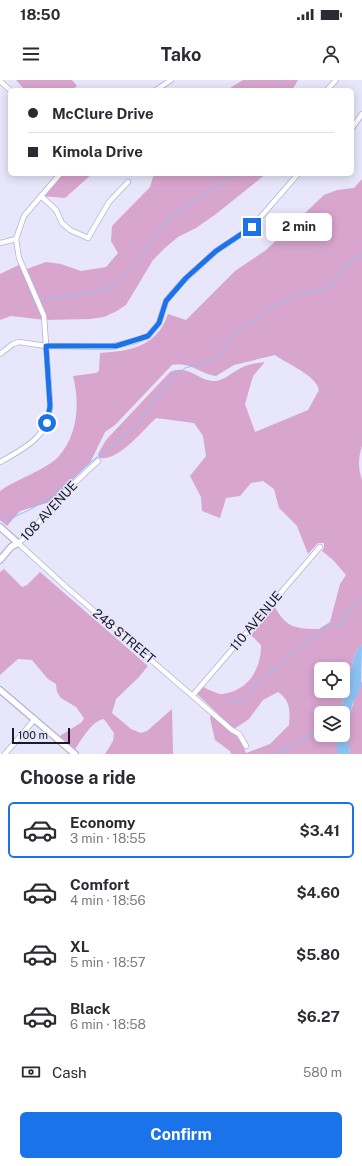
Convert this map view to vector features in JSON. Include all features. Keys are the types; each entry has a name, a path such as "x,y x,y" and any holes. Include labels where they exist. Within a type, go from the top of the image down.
{"main road":[{"name":"248 STREET","path":"0,527 18,543"},
{"name":"108 AVENUE","path":"0,560 11,547 18,543"},
{"path":"1,692 75,754"}],"street":[{"path":"159,88 171,80"},
{"path":"329,88 336,80"},
{"path":"0,81 8,88"},
{"path":"354,125 362,114"},
{"path":"0,462 32,444 46,426 50,406 44,316 18,258 16,239 24,216 58,176"},
{"path":"0,354 9,346 19,342 46,346 116,346 148,336 159,323 166,301 182,282 216,251 252,227 296,176"},
{"path":"41,196 56,210 62,223 70,230 88,238 109,202 128,182"},
{"path":"0,243 16,239"},
{"name":"108 AVENUE","path":"18,543 25,538 68,489 98,462"},
{"name":"248 STREET","path":"18,543 65,586 232,730 239,734 246,746"},
{"name":"110 AVENUE","path":"193,695 320,547"},
{"path":"5,754 35,719"}],"shaded area":[{"path":"16,80 72,80 77,86 74,88 23,88"},
{"path":"243,80 298,80 293,88 230,88"},
{"path":"58,176 90,176 65,198 41,196"},
{"path":"153,176 264,176 216,214 196,228 178,237 166,247 153,260 126,305 117,311 104,317 90,319 45,320 11,316 0,320 0,274 21,264 24,270 46,262 61,264 81,271 106,267 118,253 111,241 112,226 150,187"},
{"path":"362,179 362,446 359,463 362,480 362,644 355,654 350,674 350,662 314,662 314,698 344,698 342,706 314,706 314,742 337,742 337,754 231,754 230,751 215,740 210,718 211,714 239,736 246,753 270,744 289,725 289,707 285,699 278,692 263,700 249,719 234,729 197,694 203,687 221,694 232,692 240,688 252,677 259,662 261,645 251,635 275,607 283,619 298,628 319,629 330,622 340,584 346,575 333,560 322,551 324,548 324,543 318,543 308,554 297,526 279,508 274,489 263,481 251,483 240,496 226,498 220,518 202,511 201,497 190,476 206,456 203,436 194,423 156,418 122,451 106,458 99,458 98,454 106,440 170,372 182,370 207,380 217,381 246,366 265,362 253,376 245,404 255,432 308,410 319,390 313,379 275,355 234,365 216,376 210,375 190,366 178,364 172,365 115,425 105,432 90,463 50,502 20,511 7,526 0,520 0,491 46,466 58,457 65,449 70,439 76,419 77,408 73,376 96,373 99,371 100,353 122,351 141,345 150,340 157,334 168,314 186,320 235,271 266,250 324,195 337,190 354,188"},
{"path":"4,569 22,587 27,585 40,572 148,666 116,699 112,713 131,729 141,733 147,731 172,709 173,754 105,754 113,741 114,733 104,719 99,720 91,727 75,749 60,736 82,722 84,718 76,707 61,698 57,692 56,684 48,679 32,660 18,659 0,675 0,572"},
{"path":"362,681 362,754 350,754 347,742 350,742 350,715"}],"water":[{"path":"362,644 361,687 352,705 350,717 350,706 342,706 344,698 350,698 350,674 355,654"},
{"path":"337,742 348,742 350,754 337,754"}],"waterway":[{"path":"275,88 279,80"},
{"path":"39,300 97,291 111,287 138,260 168,218 234,176"},
{"path":"1,520 10,519 53,496 71,478 135,427 174,376 185,368 212,361 222,353 227,342 236,331 258,319 267,309 297,295 321,290 333,283 348,263 362,254"},
{"path":"31,301 36,301"},
{"path":"229,701 235,702 242,699 254,688 256,683 262,680 272,670 277,669 288,656 295,652 308,639 319,634 322,629 331,623 336,625 343,623 349,610 362,599"},
{"path":"274,754 291,747 304,737 314,734"}],"route":[{"path":"47,423 50,414 50,406 46,346 110,347 142,339 148,336 154,331 159,323 166,301 186,278 216,251 252,227"}]}
